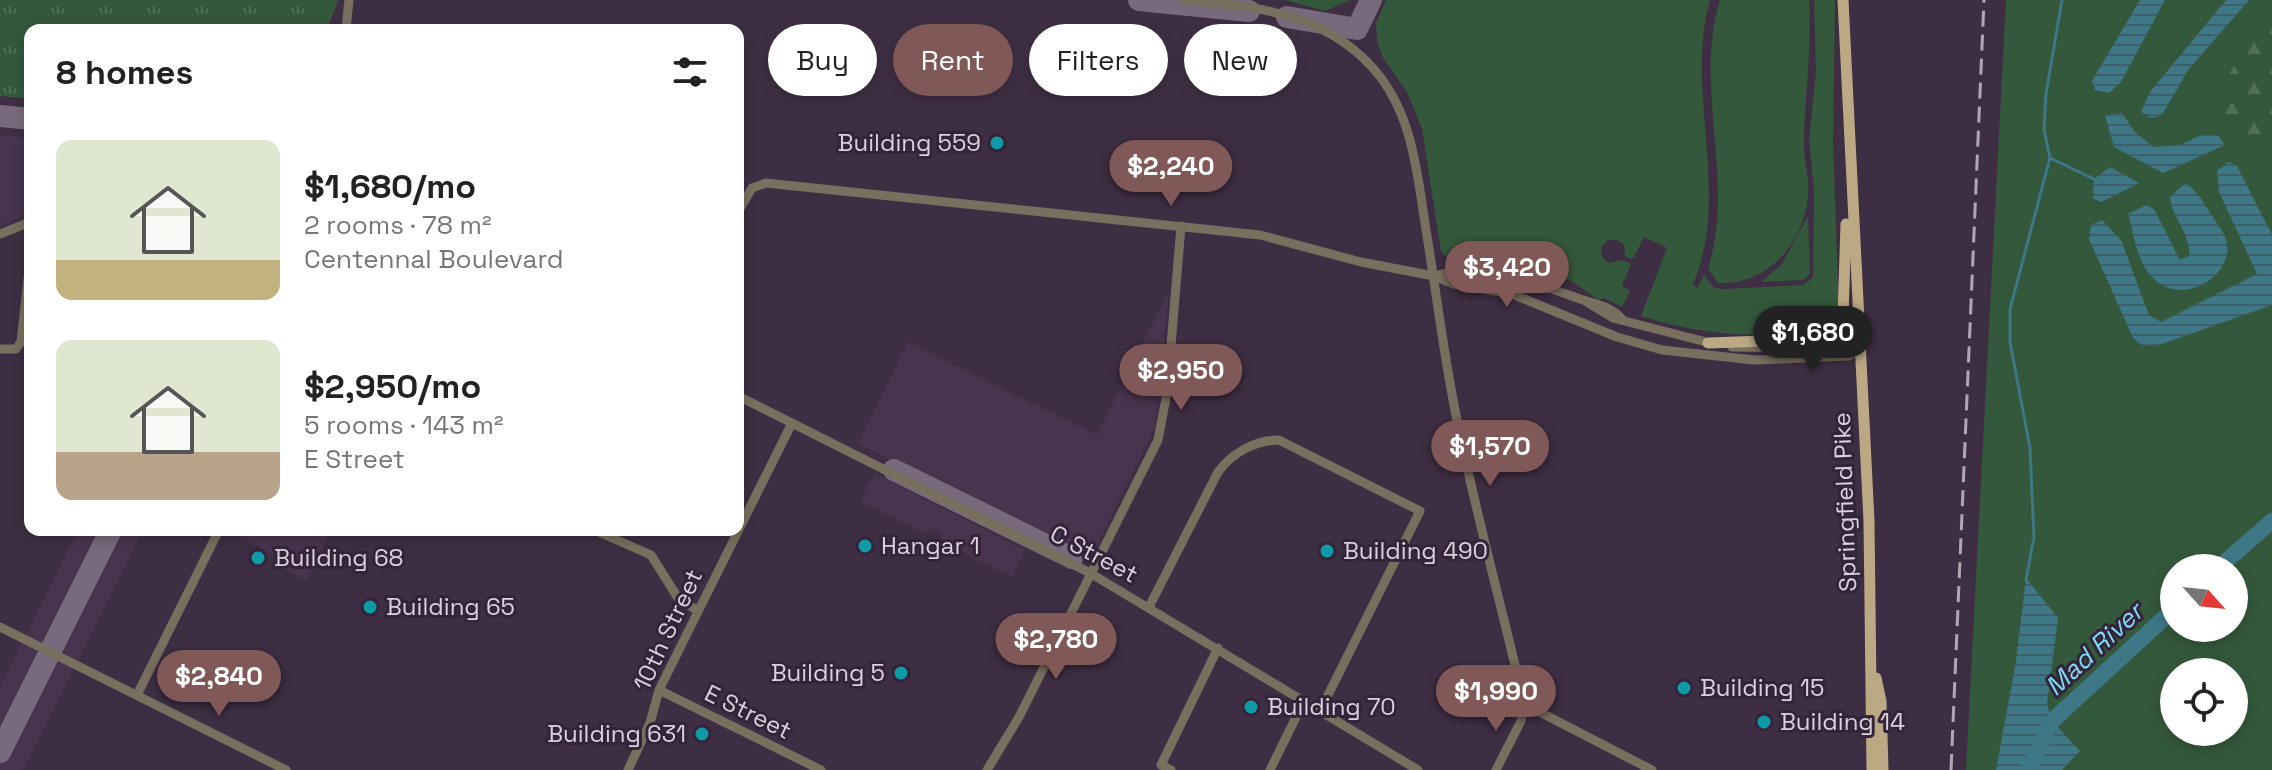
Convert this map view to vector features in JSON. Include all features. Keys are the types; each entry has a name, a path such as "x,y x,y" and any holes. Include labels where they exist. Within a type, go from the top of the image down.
{"main road":[{"name":"Springfield Pike","path":"1843,0 1848,168 1860,349 1873,666 1872,770"},
{"path":"1708,343 1820,339 1839,328 1843,316 1848,168"},
{"name":"Springfield Pike","path":"1873,666 1881,701 1883,770"}],"street":[{"path":"347,24 349,0"},
{"path":"1183,0 1269,10 1299,19 1333,35 1374,68 1395,98 1407,129 1459,431 1524,704 1521,721 1496,770"},
{"path":"744,202 752,188 766,183 1280,238 1361,262 1531,299 1617,337 1687,355 1754,360 1849,356 1860,349"},
{"path":"0,234 24,224"},
{"path":"987,770 1019,717 1161,428 1181,226"},
{"path":"1434,276 1454,271 1514,277 1602,305 1624,320 1660,333 1708,343 1756,349 1860,349"},
{"path":"0,349 16,349 21,342 24,315"},
{"name":"C Street","path":"744,399 1090,573 1418,770"},
{"name":"10th Street","path":"744,519 792,423"},
{"path":"1149,607 1218,472 1230,458 1256,443 1279,440 1420,511 1320,711"},
{"path":"137,695 216,536"},
{"path":"607,536 655,558 678,598 698,611"},
{"name":"10th Street","path":"628,770 650,723 659,690 736,536"},
{"path":"0,627 286,770"},
{"path":"1166,768 1218,648"},
{"name":"E Street","path":"659,690 821,770"},
{"path":"1270,770 1304,701"},
{"path":"1524,704 1652,770"}],"shaded area":[{"path":"0,135 24,137 24,216 0,226"},
{"path":"1169,291 1155,428 1093,553 1082,556 858,443 908,342 1097,435"},
{"path":"875,473 1025,550 1012,577 940,541 941,532 932,528 924,533 860,501"},
{"path":"75,536 140,536 23,770 0,770 0,687"},
{"path":"238,536 328,536 306,580 275,565 279,557"}],"green space":[{"path":"0,0 338,0 329,24 24,24 24,98 0,96"},
{"path":"1285,0 1350,0 1325,11"},
{"path":"1386,0 1710,0 1703,35 1702,71 1709,179 1708,214 1704,249 1693,284 1697,288 1704,275 1714,288 1725,289 1803,285 1813,277 1814,191 1809,139 1816,72 1814,0 1835,0 1833,142 1839,312 1836,322 1814,329 1766,335 1715,332 1641,316 1667,248 1644,237 1630,259 1625,257 1624,245 1617,240 1608,240 1601,247 1602,256 1608,263 1623,260 1631,264 1622,286 1630,291 1622,307 1604,298 1598,300 1572,281 1541,271 1516,272 1448,260 1441,251 1422,129 1407,92 1383,58 1377,41 1376,23"},
{"path":"1720,0 1809,0 1810,36 1804,140 1808,188 1799,230 1791,245 1767,269 1736,282 1718,283 1708,268 1718,202 1711,66 1713,33"},
{"path":"2006,0 2272,0 2272,770 1966,770"},
{"path":"2272,22 2272,130 2238,142 2224,111 2224,90 2240,57"},
{"path":"1808,216 1810,274 1803,280 1761,282 1782,264"}],"water":[{"path":"2140,0 2165,0 2121,82 2109,93 2095,90 2092,81"},
{"path":"2226,0 2249,0 2188,70 2162,115 2151,118 2141,112 2150,92"},
{"path":"2122,113 2134,131 2153,147 2180,145 2201,135 2218,135 2225,145 2163,173 2114,147 2105,115"},
{"path":"2229,162 2237,166 2272,235 2272,305 2156,346 2143,346 2133,338 2089,239 2091,225 2102,220 2121,240 2149,315 2161,322 2257,274 2219,192 2217,171"},
{"path":"2110,167 2139,183 2101,202 2093,198 2094,179"},
{"path":"2185,183 2198,194 2222,230 2227,252 2223,265 2214,276 2202,285 2187,290 2172,289 2158,282 2145,268 2128,214 2146,205 2154,209 2180,260 2189,256 2187,240 2170,197"},
{"path":"2026,578 2058,618 2047,704 2052,721 2080,751 2062,770 1996,770 2016,661"}],"waterway":[{"path":"2026,580 2034,537 2030,448 2010,342 2010,309 2050,158 2044,129 2046,94 2062,0"},
{"path":"2050,158 2094,179"},
{"name":"Mad River","path":"2234,554 2272,521"},
{"name":"Mad River","path":"2028,770 2052,721 2160,622"}],"taxiway":[{"path":"1139,0 1249,11"},
{"path":"1287,17 1357,29 1371,0"},
{"path":"0,116 24,118"},
{"path":"894,470 1072,558"},
{"path":"0,752 108,536"}],"railway":[{"path":"1951,770 1984,0"}],"place":[{"name":"Building 559","path":"997,143"},
{"name":"Hangar 1","path":"865,546"},
{"name":"Building 490","path":"1327,551"},
{"name":"Building 68","path":"258,558"},
{"name":"Building 65","path":"370,607"},
{"name":"Building 5","path":"901,673"},
{"name":"Building 15","path":"1684,688"},
{"name":"Building 70","path":"1251,707"},
{"name":"Building 14","path":"1764,722"},
{"name":"Building 631","path":"702,734"}]}
